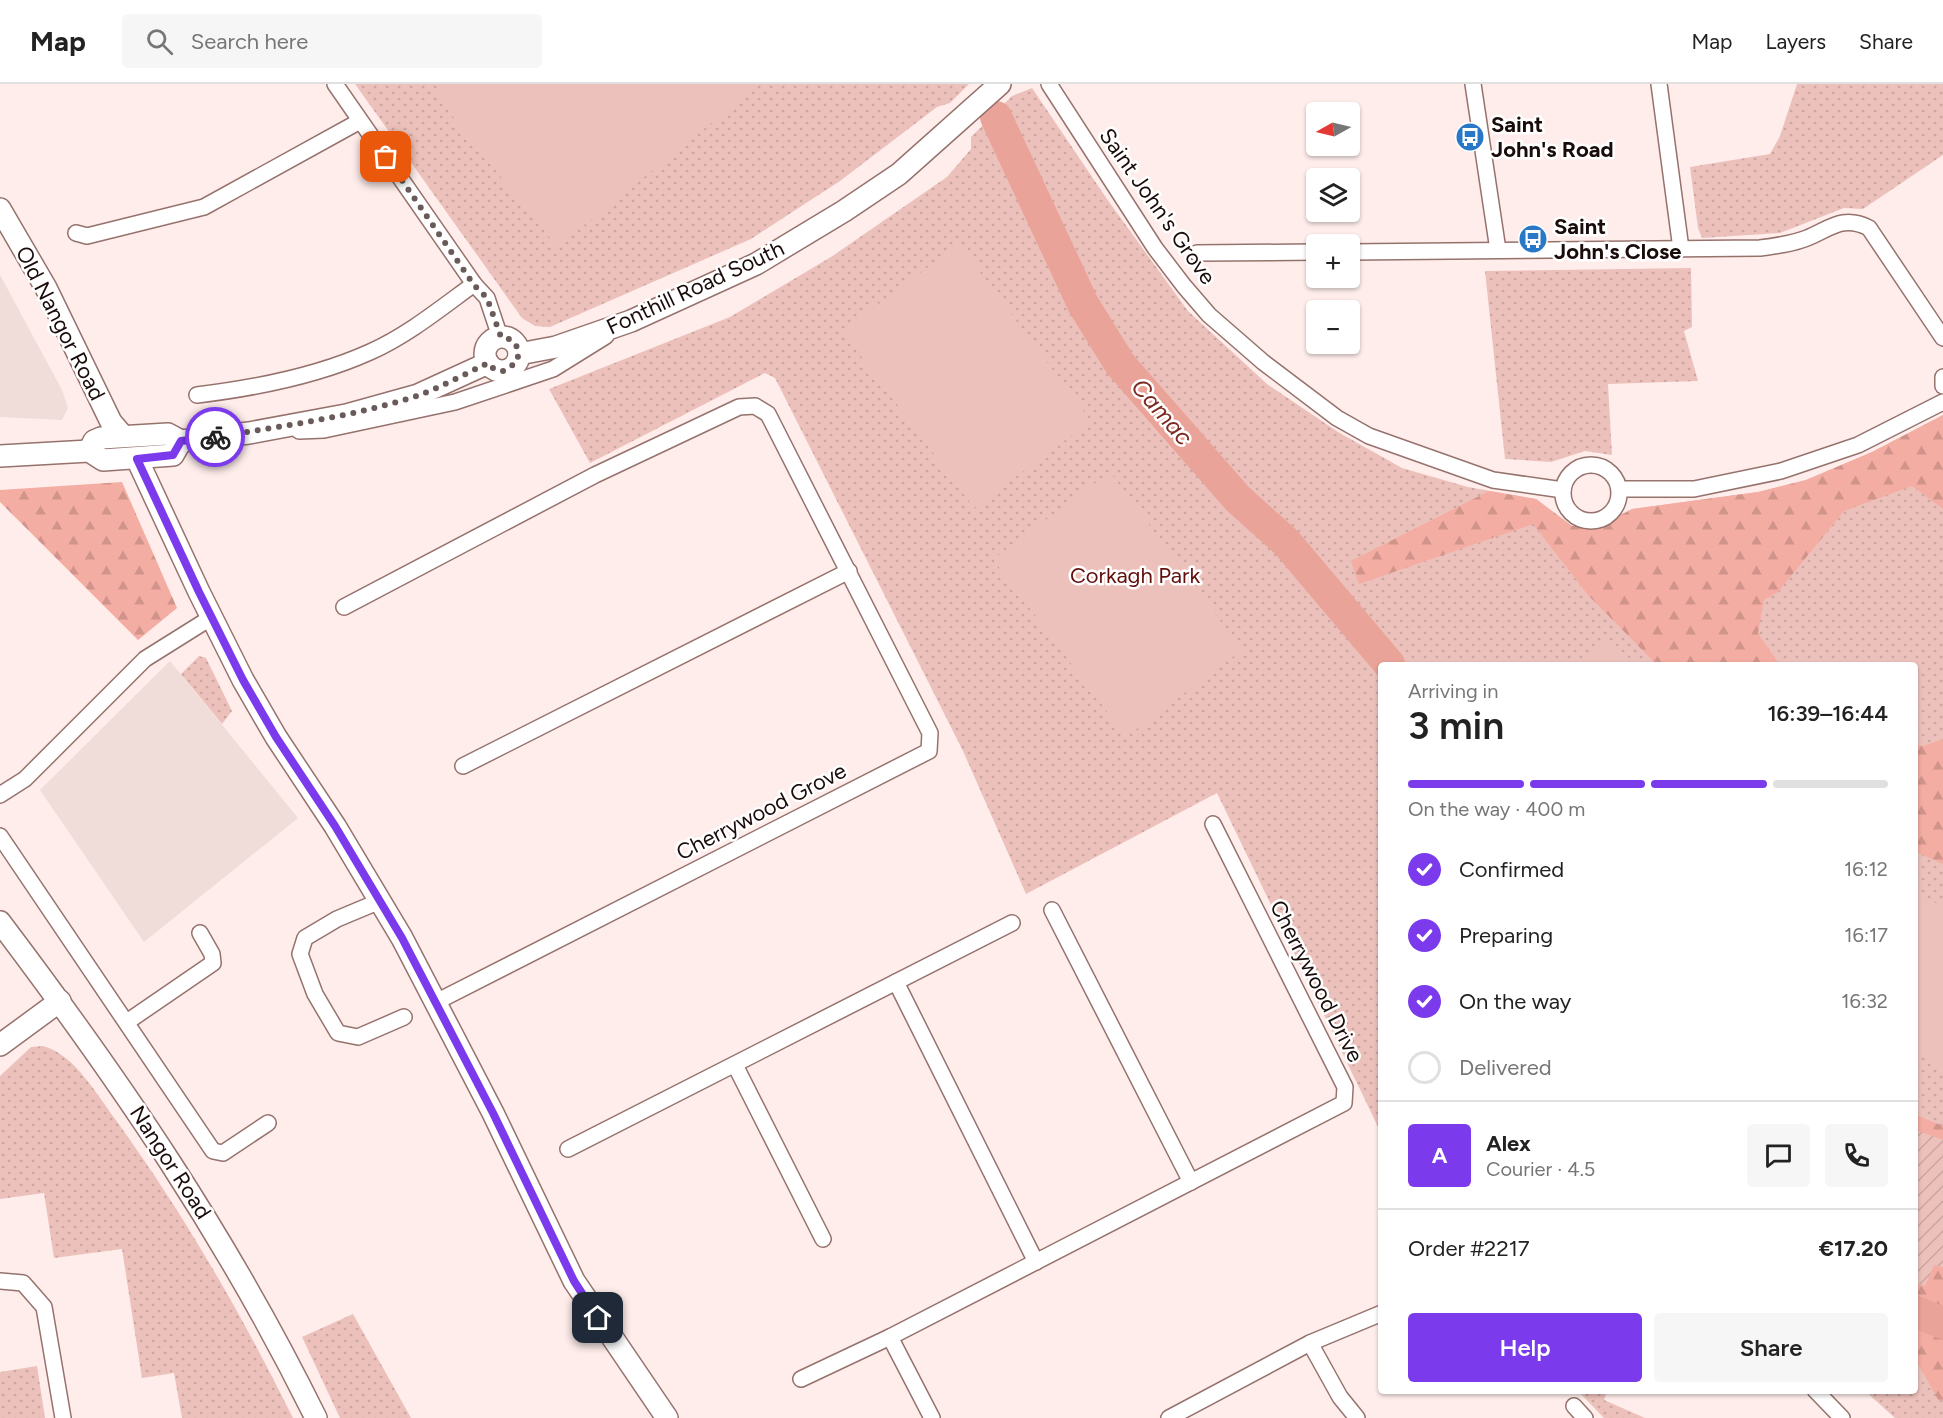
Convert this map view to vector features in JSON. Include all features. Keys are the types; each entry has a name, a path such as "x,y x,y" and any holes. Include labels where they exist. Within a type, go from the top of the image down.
{"main road":[{"name":"Fonthill Road South","path":"89,451 97,439 168,434 181,441 249,433 346,415 418,395 488,363 498,370 508,370 516,363 519,354 556,347 631,321 756,264 844,211 899,174 1000,84"},
{"name":"Old Nangor Road","path":"0,209 46,288 111,422 123,436"},
{"path":"488,363 487,347 492,340 501,337 514,342 519,354"},
{"name":"Fonthill Road South","path":"0,456 32,452 89,451 103,460 137,459 173,455 181,441"},
{"path":"0,450 32,452"},
{"path":"0,467 32,452"},
{"path":"137,459 212,616 276,737 380,901 436,1002 574,1281 667,1418"},
{"name":"Nangor Road","path":"0,922 123,1089 211,1223 282,1348 316,1418"},
{"path":"0,1045 60,1001"}],"street":[{"path":"335,84 474,285 487,298 501,337"},
{"name":"Saint John's Grove","path":"1049,84 1149,239 1184,286 1209,315 1263,362 1337,418 1369,436 1493,480 1563,490"},
{"path":"1473,84 1498,250"},
{"path":"1659,84 1681,249"},
{"path":"76,233 87,236 204,207 360,121"},
{"path":"1360,252 1780,246 1806,239 1837,224 1855,221 1869,228 1943,338"},
{"path":"1197,253 1306,252"},
{"path":"197,395 263,385 332,367 372,351 414,328 474,285"},
{"path":"249,433 324,430 455,402 553,369 631,321"},
{"path":"1943,377 1943,386"},
{"path":"1619,489 1694,489 1781,471 1858,445 1943,402"},
{"name":"Cherrywood Grove","path":"344,607 595,475 740,407 755,406 768,414 930,733 929,751 436,1002"},
{"path":"1595,466 1611,473 1619,489 1618,502 1614,511 1598,521 1589,522 1573,514 1567,507 1563,490 1571,474 1578,468 1595,466"},
{"path":"463,766 849,571"},
{"path":"0,795 25,778 146,659 212,616"},
{"name":"Cherrywood Drive","path":"801,1378 890,1337 1344,1102 1345,1088 1213,824"},
{"path":"0,836 213,1151 223,1153 268,1123"},
{"path":"380,901 337,919 305,938 300,954 315,994 338,1033 358,1037 404,1017"},
{"path":"1052,910 1191,1182"},
{"path":"568,1149 1012,923"},
{"path":"127,1022 213,963 212,954 200,933"},
{"path":"896,982 1036,1262"},
{"path":"735,1065 823,1239"},
{"path":"0,1281 22,1283 44,1307 63,1418"},
{"path":"1169,1418 1310,1343 1378,1315"},
{"path":"890,1337 932,1418"},
{"path":"1310,1343 1341,1397 1357,1418"},
{"path":"1819,1394 1842,1418"},
{"path":"1574,1406 1586,1418"}],"shaded area":[{"path":"0,275 62,390 68,408 62,420 0,417"},
{"path":"170,661 298,818 144,942 40,790"}],"green space":[{"path":"355,84 969,84 950,103 937,107 840,181 751,239 550,327 535,326 522,318"},
{"path":"443,84 760,84 557,247 433,92"},
{"path":"1797,84 1943,84 1943,155 1863,209 1844,208 1780,233 1702,238 1698,228 1690,167 1770,154 1780,136"},
{"name":"Corkagh Park","path":"1032,88 1107,199 1188,311 1267,384 1338,432 1402,468 1468,487 1536,499 1572,526 1613,519 1632,509 1758,492 1806,480 1872,452 1943,415 1943,1418 1895,1418 1868,1394 1918,1394 1918,662 1378,662 1378,1127 1217,793 1026,894 963,751 775,378 765,373 590,463 549,389 730,317 831,257 947,177 971,149 971,137 1012,96"},
{"path":"959,244 1091,421 974,508 842,331"},
{"path":"1691,268 1692,327 1684,331 1698,381 1608,384 1612,455 1585,451 1551,462 1505,459 1485,271"},
{"path":"1943,415 1943,509 1912,486 1844,511 1778,592 1764,600 1758,633 1778,662 1654,662 1588,595 1533,524 1359,584 1351,561 1489,491 1536,499 1572,526 1613,519 1632,509 1758,492 1806,480 1872,452"},
{"path":"1110,472 1242,650 1126,737 993,559"},
{"path":"122,482 177,608 138,640 0,502 0,490"},
{"path":"1606,637 1634,662 1584,662"},
{"path":"199,656 206,658 232,711 222,724 181,674"},
{"path":"1943,739 1943,864 1918,853 1918,745 1923,746"},
{"path":"1918,893 1943,907 1943,1068 1918,1054"},
{"path":"43,1046 66,1058 76,1067 143,1158 212,1267 293,1418 182,1418 174,1373 142,1378 122,1249 54,1258 44,1193 0,1199 0,1076 31,1047"},
{"path":"1918,1116 1943,1126 1943,1400 1939,1401 1918,1364"},
{"path":"1918,1131 1943,1140 1943,1267 1934,1265 1925,1286 1918,1284"},
{"path":"353,1314 411,1418 340,1418 302,1337"},
{"path":"37,1366 45,1418 0,1418 0,1372"},
{"path":"1581,1394 1606,1394 1604,1400 1645,1418 1604,1418"}],"waterway":[{"name":"Camac","path":"996,117 1083,304 1120,364 1238,499 1286,542 1387,662"},
{"name":"Camac","path":"1918,1313 1943,1323"}],"way so far":[{"path":"215,437 346,415 418,395 488,363 494,369 503,371 513,367 516,363 519,354 517,346 510,339 501,337 487,298 474,285 386,157"}],"place":[{"name":"Saint John's Road","path":"1470,137"},
{"name":"Saint John's Close","path":"1533,239"}],"route":[{"path":"215,437 181,441 173,455 137,459 243,680 276,737 335,826 402,938 493,1113 574,1281 598,1318"}]}
